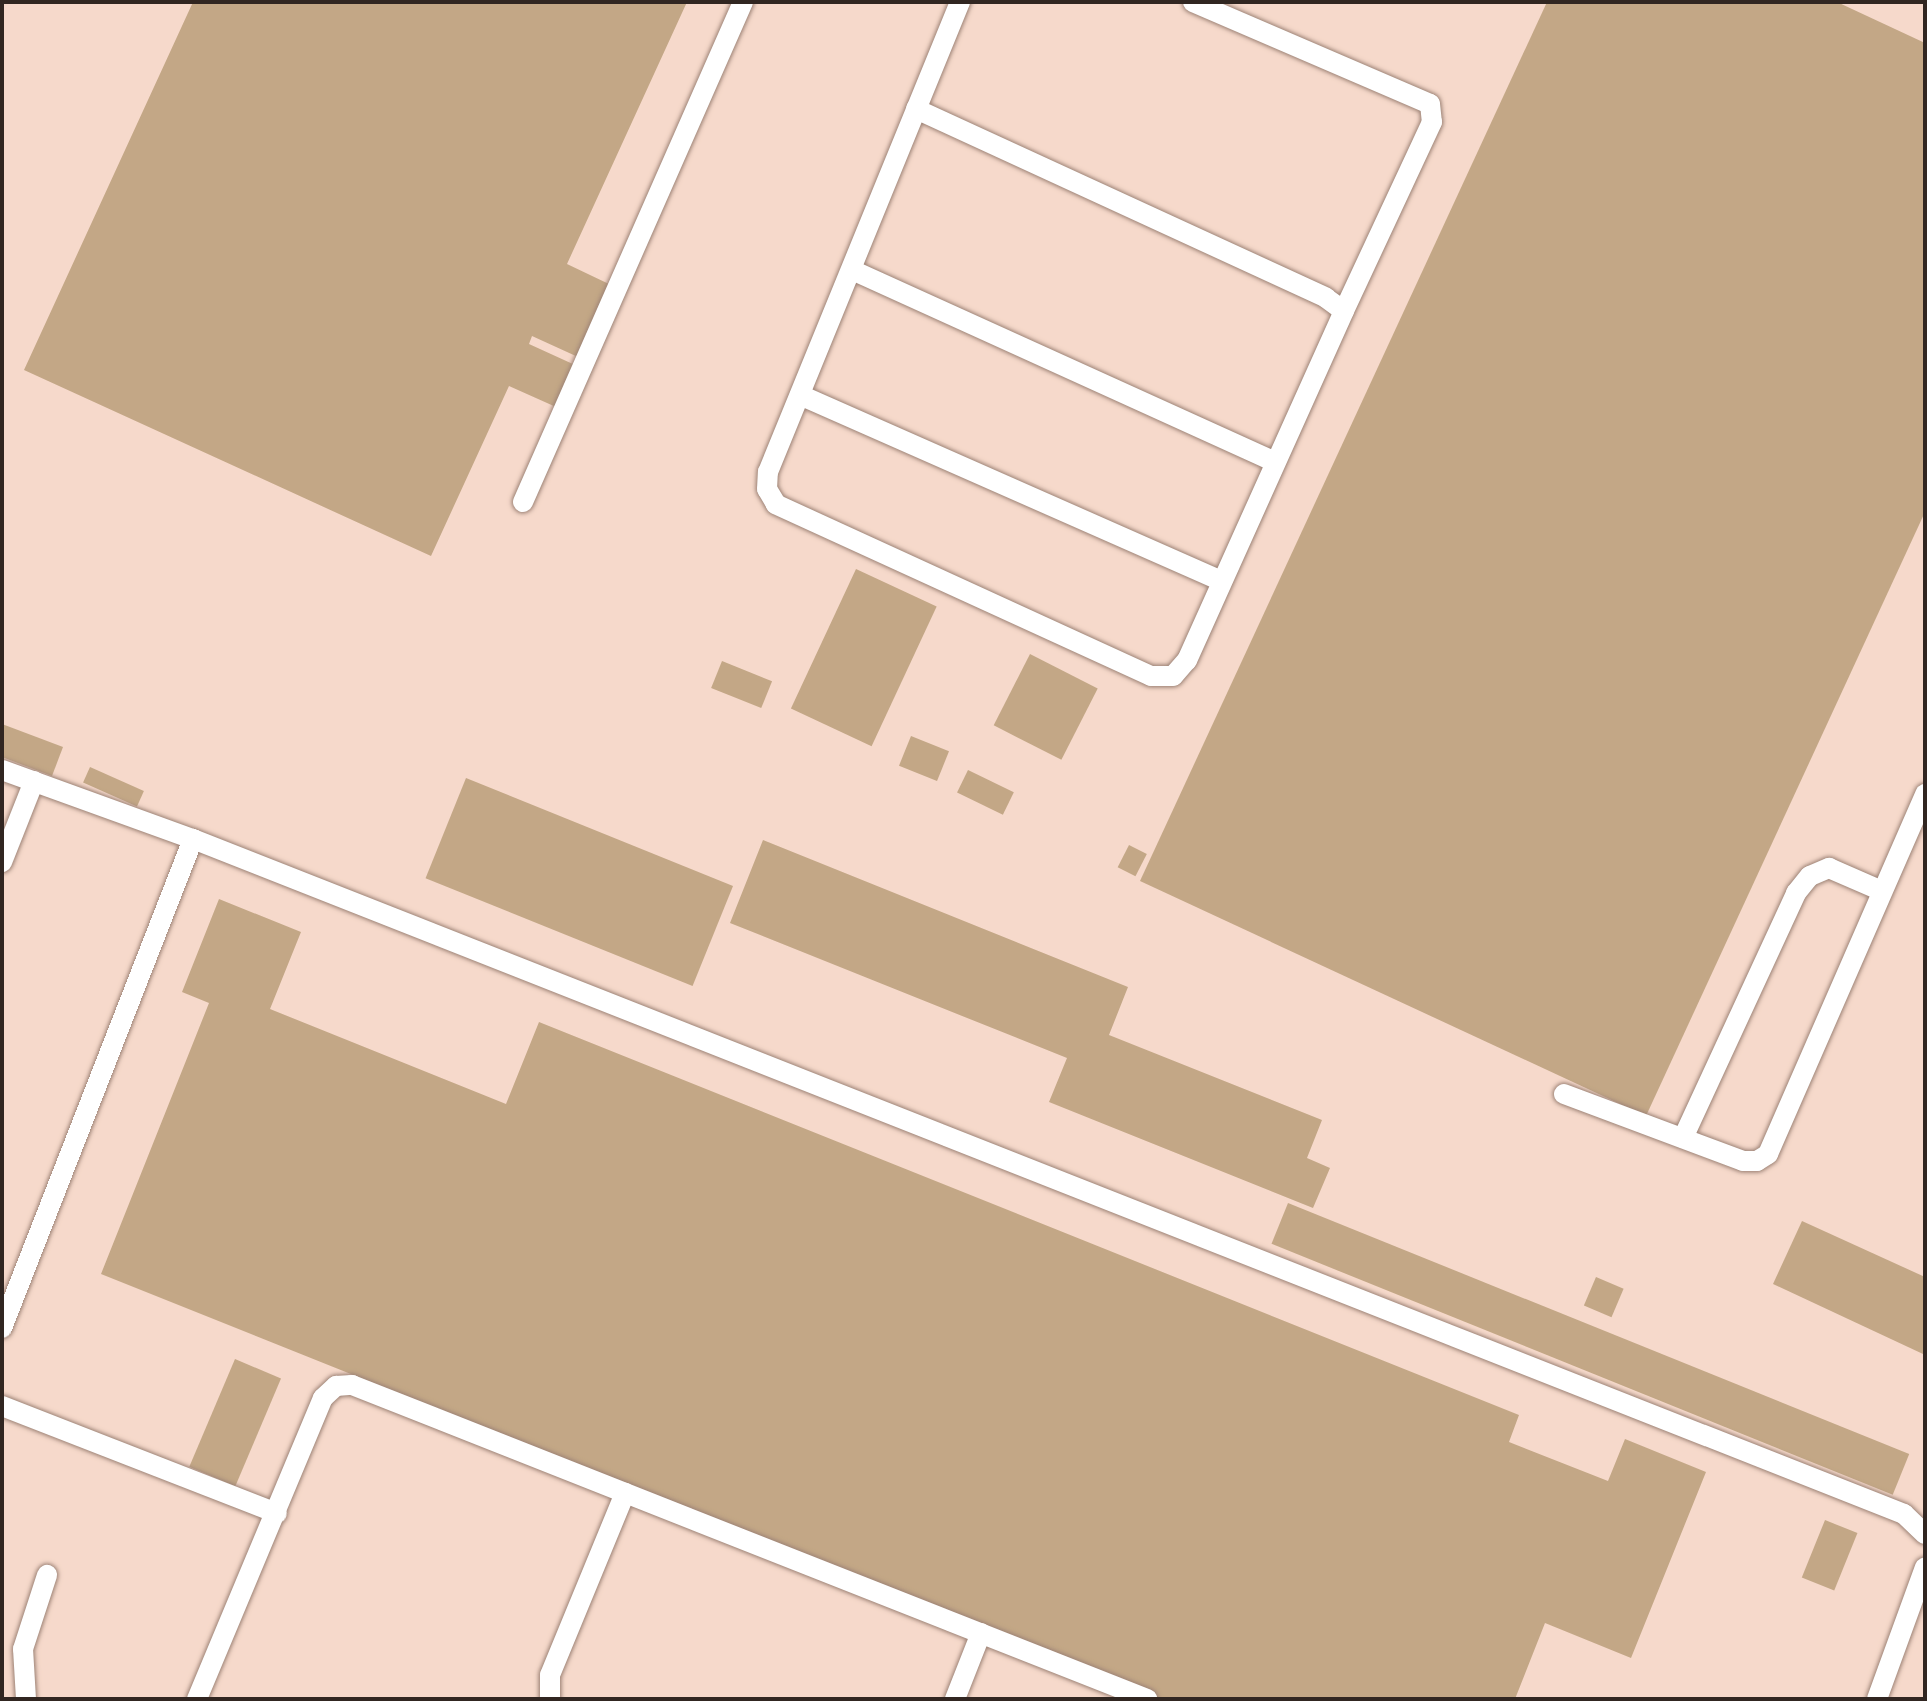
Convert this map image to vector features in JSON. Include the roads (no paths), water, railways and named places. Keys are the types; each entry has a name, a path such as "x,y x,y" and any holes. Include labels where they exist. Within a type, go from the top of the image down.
{"lane":[{"path":"523,502 743,2"},
{"path":"960,2 768,472 767,489 776,504 1151,676 1173,676 1187,660 1432,122 1430,104 1193,2"},
{"path":"916,109 1326,298 1344,311"},
{"path":"852,270 1276,462"},
{"path":"800,395 1222,581"},
{"path":"2,770 193,839 1861,1496 1904,1514 1924,1527"},
{"path":"2,862 34,781"},
{"path":"1564,1094 1743,1161 1757,1161 1768,1154 1925,794"},
{"path":"2,1328 193,839"},
{"path":"1683,1138 1796,893 1810,876 1829,868 1882,891"},
{"path":"197,1699 323,1398 336,1386 352,1385 1137,1697"},
{"path":"2,1406 277,1513"},
{"path":"550,1699 550,1675 625,1493"},
{"path":"1877,1699 1925,1567"},
{"path":"26,1699 23,1649 47,1575"},
{"path":"955,1699 981,1633"}]}
